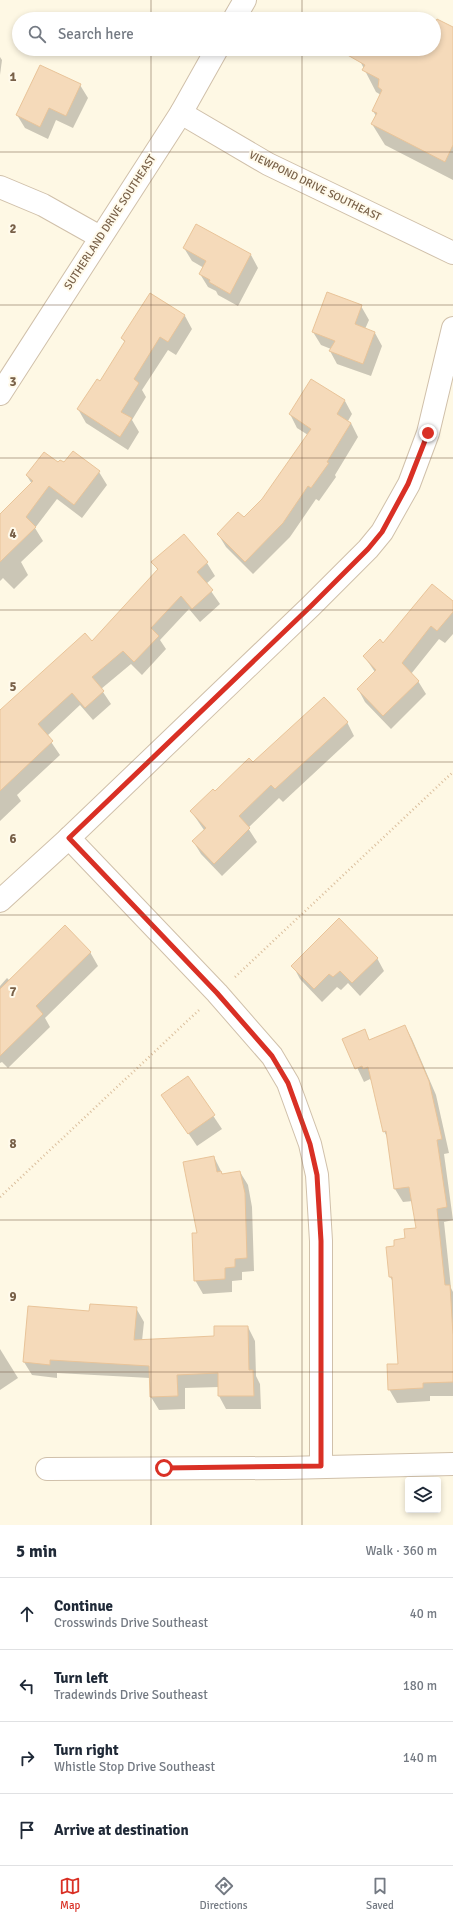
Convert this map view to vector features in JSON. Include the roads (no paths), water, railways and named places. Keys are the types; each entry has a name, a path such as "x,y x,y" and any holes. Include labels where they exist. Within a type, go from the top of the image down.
{"street":[{"path":"238,12 245,0"},
{"name":"SUTHERLAND DRIVE SOUTHEAST","path":"0,394 181,113 213,56"},
{"name":"VIEWPOND DRIVE SOUTHEAST","path":"181,113 268,164 453,253"},
{"path":"0,187 43,205 100,237"},
{"path":"0,901 69,838 323,595 368,549 382,532 408,484 428,433 453,328"},
{"path":"69,838 217,993 272,1056 288,1083 310,1144 317,1175 321,1241 321,1466"},
{"path":"47,1469 453,1464"}]}
